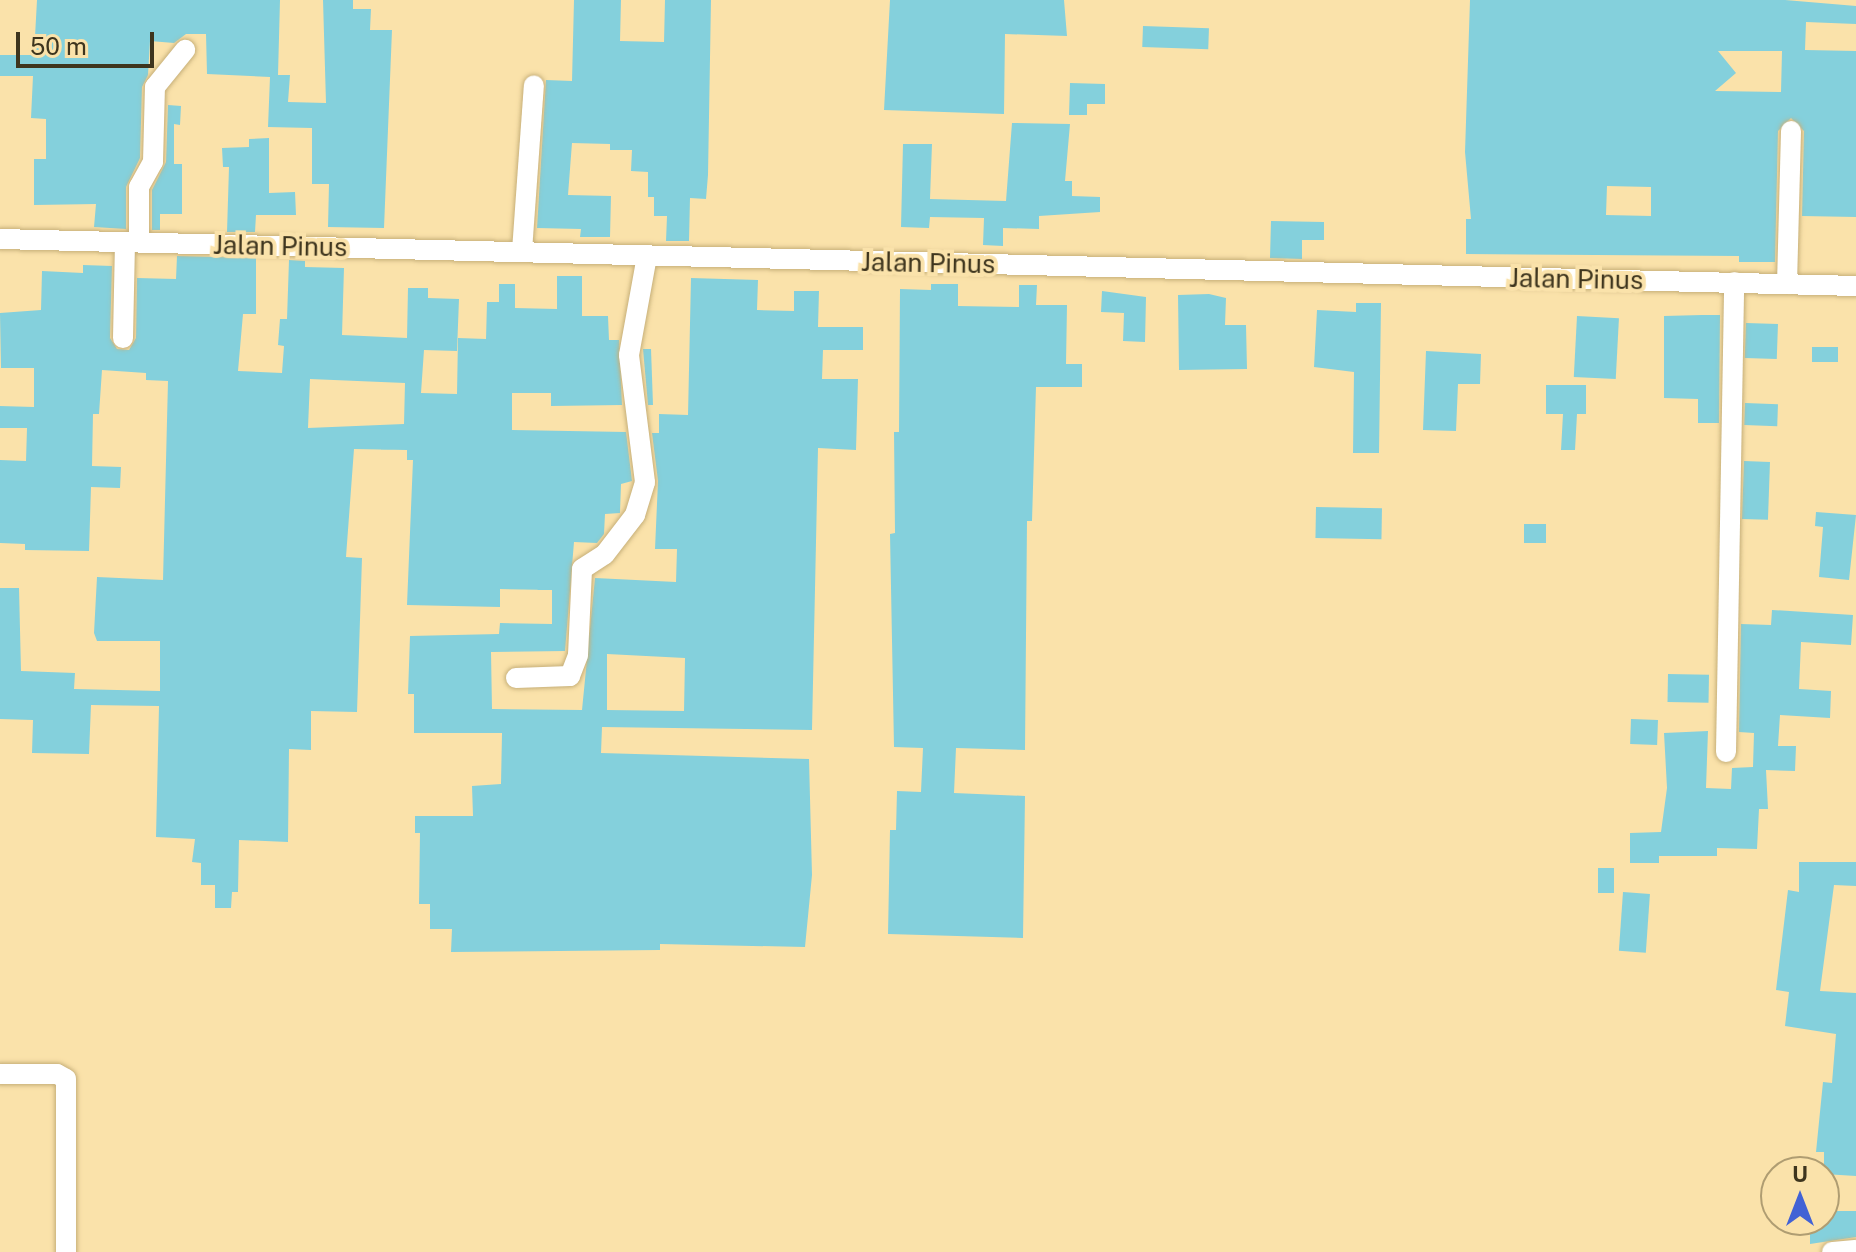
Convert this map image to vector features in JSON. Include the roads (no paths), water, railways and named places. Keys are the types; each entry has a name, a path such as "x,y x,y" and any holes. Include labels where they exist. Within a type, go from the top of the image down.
{"street":[{"path":"123,338 139,187 153,162 155,87 185,50"},
{"path":"522,251 534,85"},
{"path":"1787,284 1791,131"},
{"name":"Jalan Pinus","path":"0,239 1856,286"},
{"path":"516,678 570,676 578,655 582,569 605,554 635,515 645,482 629,355 647,256"},
{"path":"1726,752 1734,282"},
{"path":"0,1074 57,1074 66,1079 66,1252"},
{"path":"1832,1252 1856,1250"}]}
